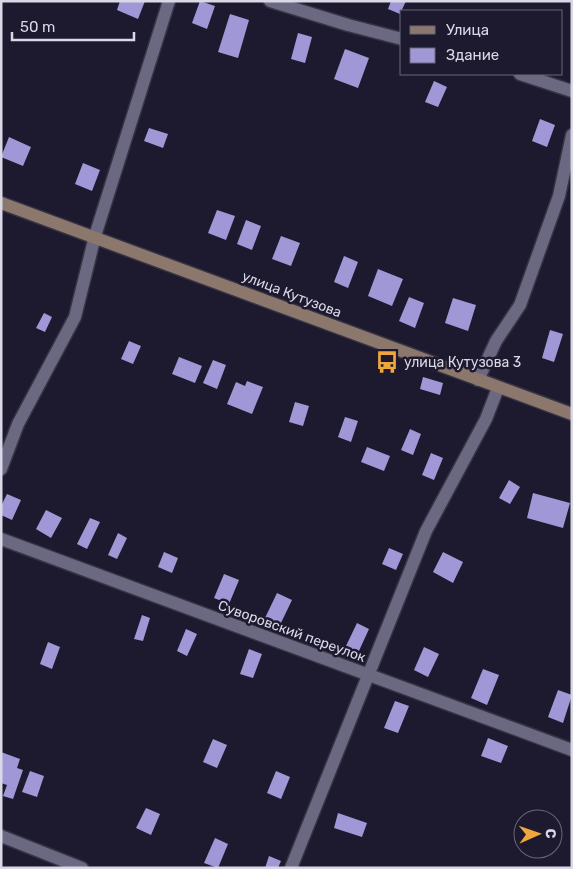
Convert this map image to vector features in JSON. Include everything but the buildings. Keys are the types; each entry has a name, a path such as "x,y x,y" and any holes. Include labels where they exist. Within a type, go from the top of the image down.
{"street":[{"path":"1,468 18,424 75,317 95,236 169,1"},
{"path":"270,1 400,38"},
{"path":"523,75 572,91"},
{"path":"478,380 496,341 520,305 559,196 572,136"},
{"name":"улица Кутузова","path":"1,203 95,236 498,388 572,414"},
{"path":"292,868 426,531 486,419 498,388"},
{"name":"Суворовский переулок","path":"1,540 572,750"},
{"path":"1,836 82,868"}],"place":[{"name":"улица Кутузова 3","path":"387,362"}]}
